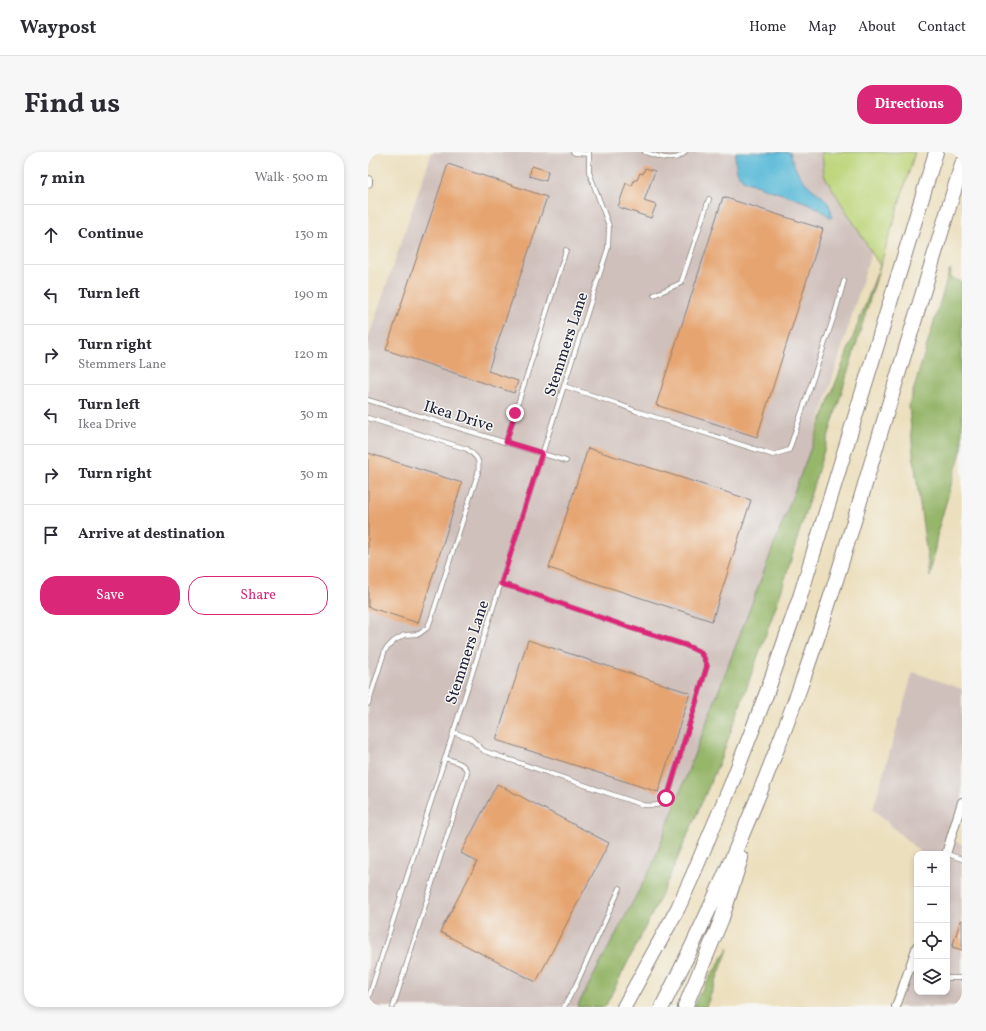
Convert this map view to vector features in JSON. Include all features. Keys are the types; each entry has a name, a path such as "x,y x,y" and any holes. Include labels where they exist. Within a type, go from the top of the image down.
{"highway":[{"path":"624,1007 678,908 734,779 767,692 800,597 936,152"},
{"path":"662,1007 713,901 764,783 798,692 836,582 962,164"},
{"path":"685,1007 722,918 764,783"}],"street":[{"path":"947,851 962,802"},
{"path":"896,1007 914,968"}],"lane":[{"path":"573,152 589,153"},
{"path":"645,152 664,158 674,158 683,155 685,152"},
{"name":"Stemmers Lane","path":"368,999 608,248 609,226 589,172 589,153"},
{"path":"654,295 682,283 709,199"},
{"path":"506,442 566,250"},
{"path":"564,386 773,455 789,450 835,313 844,281"},
{"name":"Ikea Drive","path":"368,400 566,461"},
{"path":"368,418 467,449 476,456 479,463 478,473 430,622 427,628 419,634 404,635 394,641 385,650 368,704"},
{"path":"453,732 470,738 484,751 643,805 656,806 662,803 669,792 707,666 700,652 685,645 501,584"},
{"path":"392,1007 468,773 463,765 445,758"},
{"path":"950,855 962,859"},
{"path":"564,1007 576,985 620,888"},
{"path":"950,978 962,978"}],"shaded area":[{"path":"432,152 902,152 736,692 652,866 577,1007 368,1007 368,339"},
{"path":"913,672 962,689 962,807 951,840 962,844 962,1007 898,1007 914,956 914,995 950,995 950,851 919,851 873,809"}],"green space":[{"path":"822,152 915,152 880,266 824,175"},
{"path":"880,266 781,592 722,756 662,894 605,1007 577,1007 652,866"},
{"path":"950,269 951,278 962,282 962,448 938,530 930,577 913,453 909,405"},
{"path":"729,947 706,1007 694,1007 697,998"}],"water":[{"path":"736,152 790,152 794,165 801,178 829,204 832,216 831,218 815,207 806,203 744,180 737,170"}],"building":[{"path":"448,164 547,197 488,371 518,381 514,393 386,350"},
{"path":"532,166 548,171 546,181 529,176"},
{"path":"645,168 655,171 644,201 656,205 651,218 618,207 626,183 632,186 634,180 637,180 640,173 643,174"},
{"path":"723,197 823,229 757,437 656,405"},
{"path":"588,448 751,500 712,621 549,568"},
{"path":"368,453 462,483 418,623 368,607"},
{"path":"528,640 690,693 658,792 496,740"},
{"path":"497,784 609,843 536,982 440,932 477,862 461,853"},
{"path":"962,920 962,950 952,947"}],"route":[{"path":"515,413 506,442 542,453 501,584 685,645 700,652 704,658 707,666 666,798"}]}
